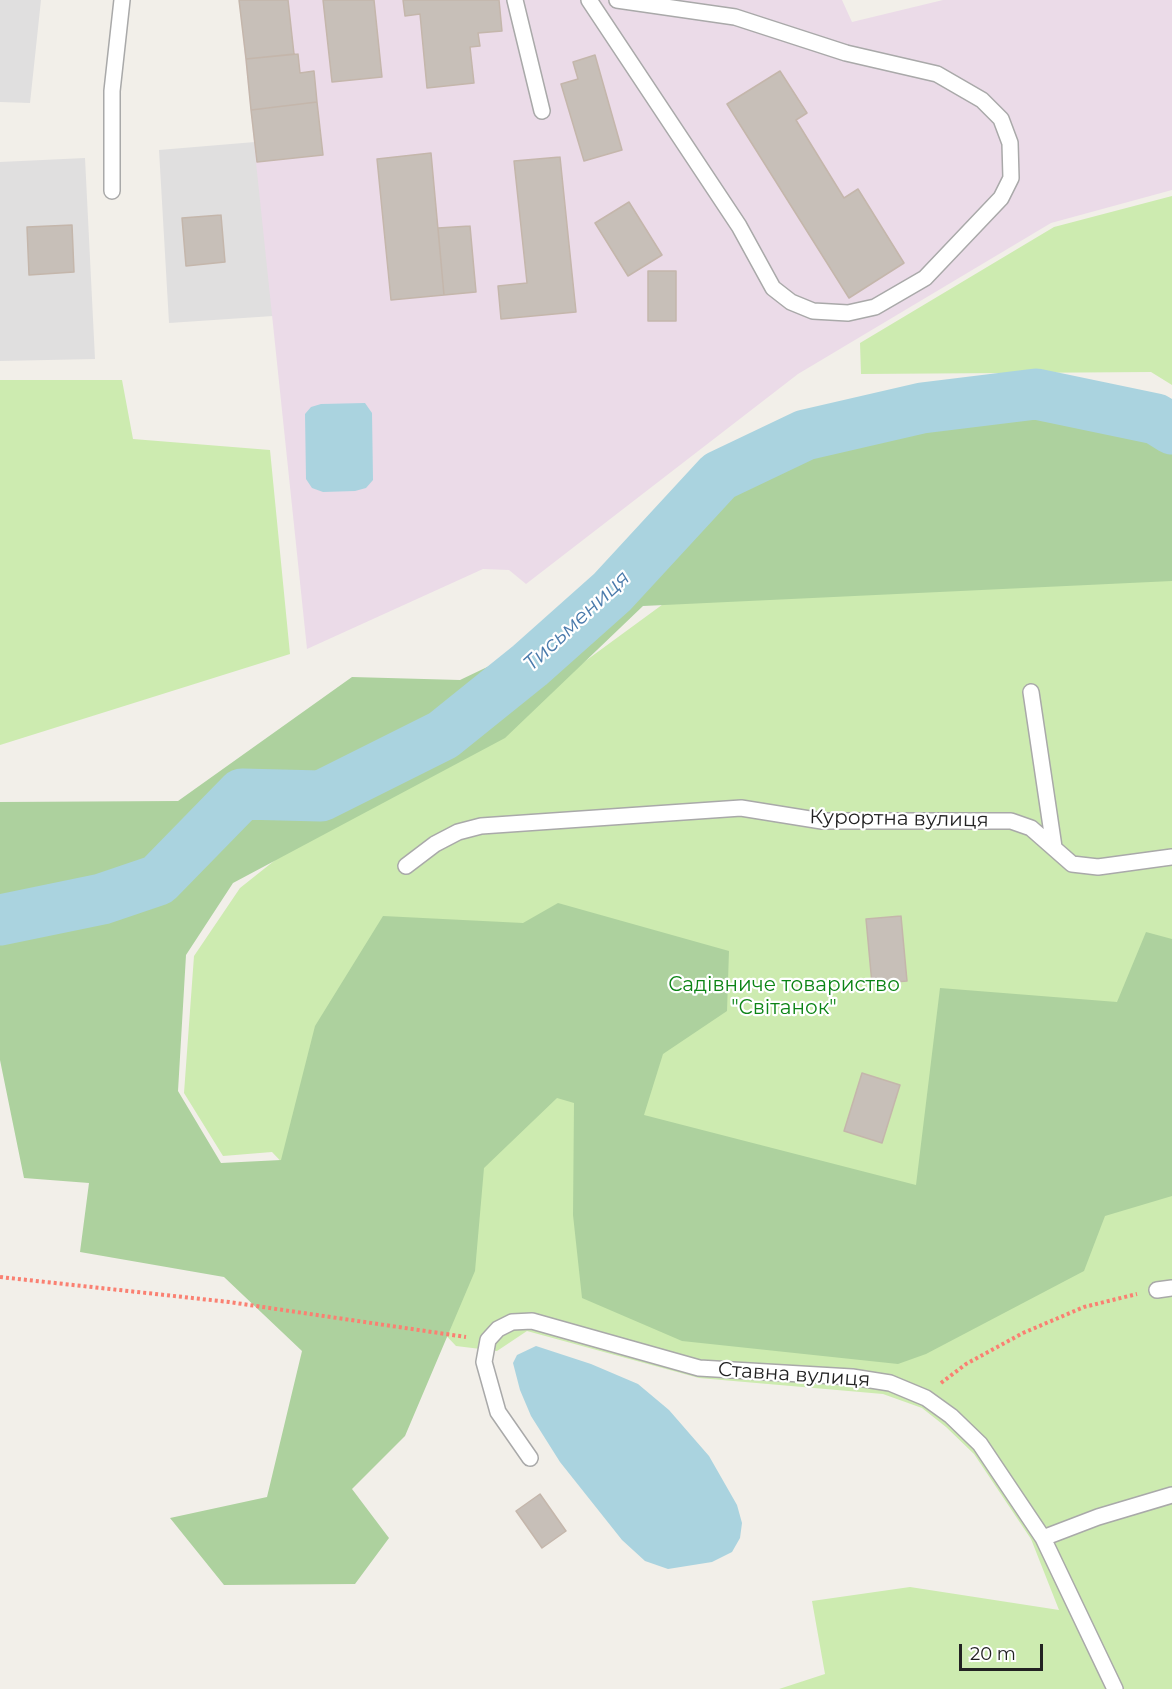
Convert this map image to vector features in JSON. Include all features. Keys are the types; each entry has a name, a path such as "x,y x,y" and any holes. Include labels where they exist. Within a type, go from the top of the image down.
{"lane":[{"path":"111,191 112,91 122,0"},
{"path":"515,0 542,111"},
{"path":"589,0 739,226 773,288 791,302 813,311 848,313 875,307 925,278 1001,198 1011,178 1010,143 1001,118 982,100 937,74 846,53 735,17 617,0"},
{"path":"1031,692 1054,847"},
{"name":"Курортна вулиця","path":"406,866 435,844 458,831 481,826 741,808 822,821 1011,821 1031,828 1072,864 1098,867 1172,857"},
{"name":"Ставна вулиця","path":"488,1340 498,1329 512,1322 532,1321 699,1368 852,1377 890,1383 926,1398 951,1416 980,1444 1043,1538 1115,1689"},
{"path":"488,1340 484,1362 498,1412 530,1458"},
{"path":"1043,1538 1098,1517 1172,1496"}],"path":[{"path":"0,1277 229,1302 488,1340"},
{"path":"926,1398 966,1364 1023,1333 1095,1303 1164,1289"}],"shaded area":[{"path":"0,0 41,0 30,103 0,102"},
{"path":"239,0 842,0 852,22 943,0 1172,0 1172,190 1051,223 798,374 526,584 509,570 483,569 307,649"},
{"path":"255,142 273,316 169,323 159,150"},
{"path":"85,158 95,359 0,361 0,162"}],"green space":[{"path":"1172,196 1172,385 1151,372 861,374 860,343 1054,227"},
{"path":"0,380 122,380 133,439 270,450 290,654 0,745"},
{"path":"1035,409 1172,409 1172,581 643,606 505,738 233,883 186,955 178,1091 221,1163 281,1160 315,1026 383,916 523,923 558,903 729,951 727,1011 663,1054 644,1115 916,1185 940,988 1117,1002 1146,932 1172,939 1172,1196 1105,1216 1084,1271 926,1354 898,1364 682,1341 582,1298 573,1215 574,1103 557,1098 484,1168 475,1271 405,1436 352,1489 389,1538 355,1584 224,1585 170,1518 267,1497 302,1351 224,1277 80,1252 89,1183 24,1178 0,1060 0,802 178,801 352,677 460,680 619,604 728,489 810,444 925,418"},
{"name":"Садівниче товариство \"Світанок\"","path":"1172,525 1172,1689 779,1689 825,1674 812,1601 910,1587 1059,1610 1031,1539 974,1454 922,1408 883,1394 699,1378 527,1331 497,1351 456,1346 272,1152 223,1156 184,1093 194,956 240,888 284,853 457,755 741,547"}],"water":[{"path":"365,403 372,413 373,480 366,488 355,491 323,492 312,488 306,479 305,414 311,407 321,404"},
{"path":"536,1346 591,1364 638,1384 669,1410 709,1456 737,1505 742,1523 740,1538 732,1552 712,1562 668,1569 645,1561 622,1540 560,1462 531,1416 520,1390 513,1363 517,1355"}],"building":[{"path":"239,0 288,0 294,54 246,59"},
{"path":"323,0 374,0 382,77 332,82"},
{"path":"403,0 499,0 502,31 478,33 480,46 470,47 474,83 427,88 420,14 405,16"},
{"path":"298,54 300,73 314,71 317,102 251,110 246,59"},
{"path":"595,55 622,150 584,161 561,84 578,79 573,62"},
{"path":"780,71 807,113 796,120 844,198 858,189 904,263 849,298 727,104"},
{"path":"317,102 323,155 257,162 251,110"},
{"path":"431,153 444,295 391,300 377,159"},
{"path":"560,157 576,312 501,319 498,286 527,283 514,161"},
{"path":"629,202 662,255 628,276 595,223"},
{"path":"221,215 225,262 186,266 182,218"},
{"path":"72,225 74,272 29,275 27,227"},
{"path":"470,226 476,292 444,295 438,228"},
{"path":"648,271 676,271 676,321 648,321"},
{"path":"901,916 907,981 872,984 866,919"},
{"path":"862,1073 900,1085 882,1143 844,1131"},
{"path":"540,1494 566,1531 542,1548 516,1511"}],"waterway":[{"name":"Тисьмениця","path":"0,920 102,899 158,880 242,794 321,796 443,735 530,665 612,592 719,476 805,435 922,408 1036,394 1156,419 1172,429"}]}
